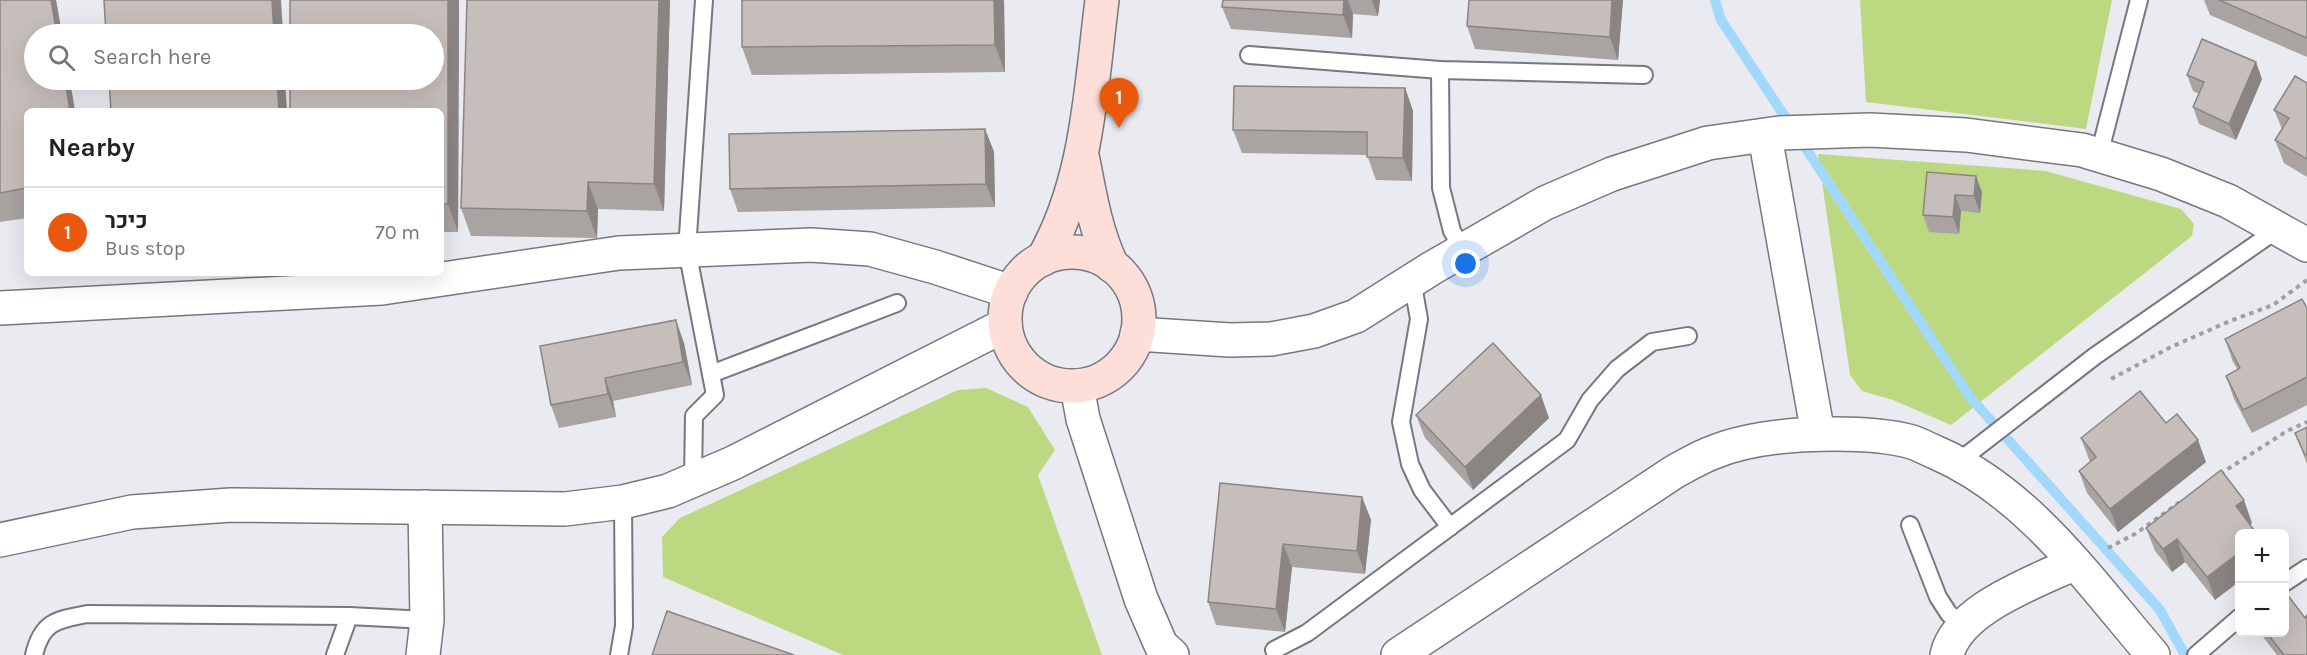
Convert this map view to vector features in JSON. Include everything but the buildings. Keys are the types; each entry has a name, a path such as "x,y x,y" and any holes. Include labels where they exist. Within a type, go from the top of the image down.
{"street":[{"path":"1043,259 1055,237 1082,155 1102,0"},
{"path":"1137,334 1240,340 1271,339 1314,331 1356,316 1412,280 1545,203 1612,174 1708,143 1765,136 1870,130 1966,135 2082,150 2161,174 2228,201 2307,245"},
{"path":"1765,136 1818,434"},
{"path":"1082,155 1094,218 1112,266"},
{"path":"0,308 382,288 619,254 811,245 870,249 1011,292"},
{"path":"1066,253 1085,253 1102,259 1112,266 1130,285 1137,301 1139,317 1132,350 1122,364 1109,375 1094,383 1077,387 1056,385 1037,377 1020,363 1010,346 1005,326 1006,308 1011,292 1024,272 1043,259 1066,253"},
{"path":"0,540 132,512 231,505 565,508 623,502 668,491 733,463 1005,326"},
{"path":"1077,387 1083,419 1141,599 1161,645 1172,655"},
{"path":"1398,655 1674,472 1715,451 1756,441 1818,434 1868,435 1912,442 1958,462 2002,490 2043,527 2153,655"},
{"path":"423,655 427,620 425,507"},
{"path":"1947,655 1949,644 1964,624 1997,601 2074,563"}],"lane":[{"path":"693,480 694,416 716,395 687,250 704,0"},
{"path":"2099,155 2139,0"},
{"path":"1249,55 1440,70 1644,75"},
{"path":"1440,70 1442,188 1452,231 1463,250"},
{"path":"1958,462 2095,356 2278,229"},
{"path":"1412,280 1419,319 1401,422 1414,473 1422,490 1450,527"},
{"path":"711,374 897,303"},
{"path":"1274,651 1307,633 1566,440 1590,400 1617,369 1652,342 1688,336"},
{"path":"619,655 624,626 623,502"},
{"path":"1910,525 1938,597 1949,614 1964,624"},
{"path":"2289,580 2307,568"},
{"path":"34,655 41,635 56,620 87,614 349,616 427,620"},
{"path":"335,655 349,616"},
{"path":"2196,655 2235,622"}],"path":[{"path":"2102,384 2171,347 2273,305 2307,280"},
{"path":"2211,479 2287,431 2307,422"},
{"path":"2074,563 2135,534 2183,500"}],"green space":[{"path":"1860,0 2112,0 2086,129 1866,102"},
{"path":"1818,154 2046,171 2181,209 2194,224 2192,236 1951,425 1893,400 1862,391 1850,375"},
{"path":"986,388 1028,407 1055,450 1038,475 1102,655 843,655 663,577 662,537 680,518 958,390"}],"waterway":[{"path":"1715,0 1721,20 1970,397 2160,610 2185,655"}],"place":[{"name":"כיכר","path":"1119,128"}]}
